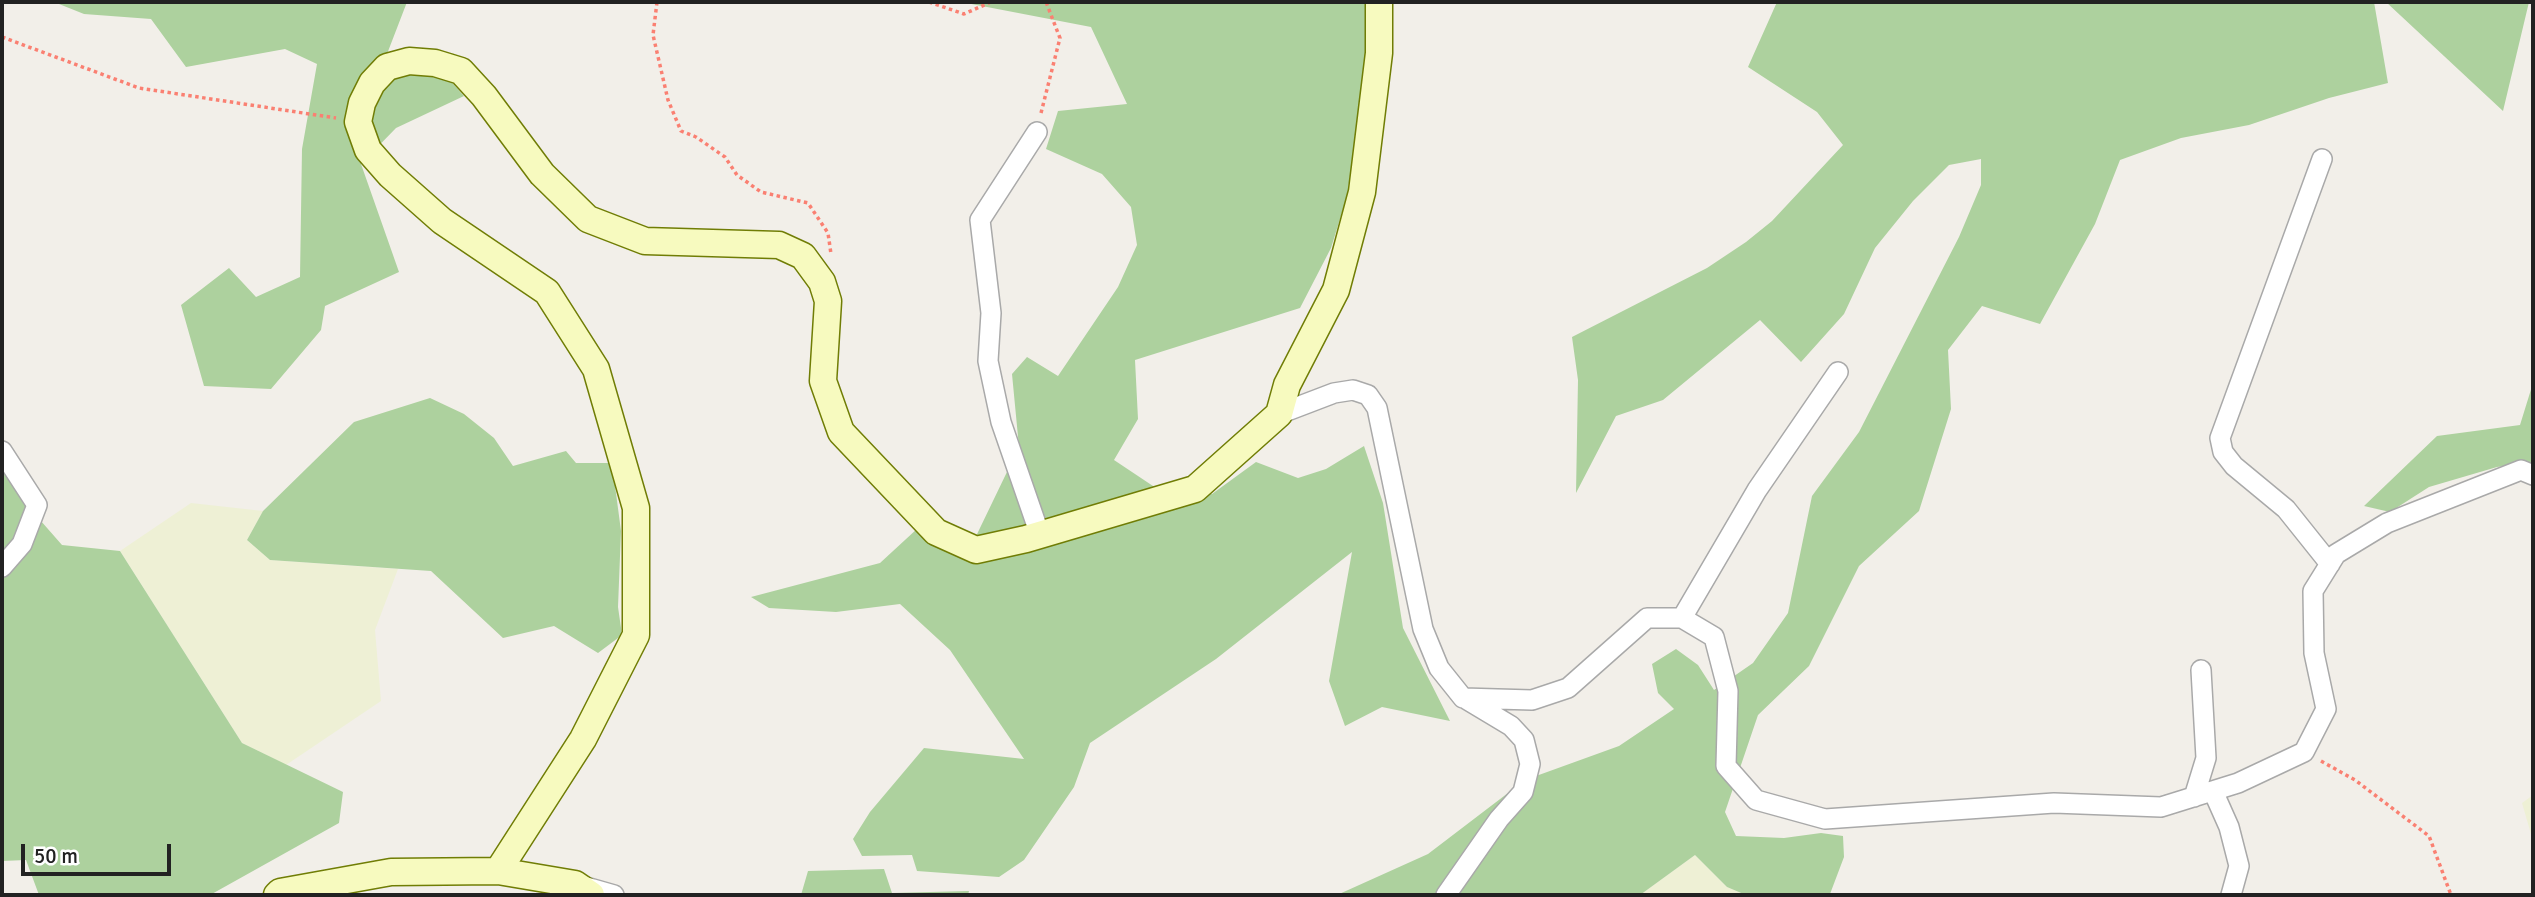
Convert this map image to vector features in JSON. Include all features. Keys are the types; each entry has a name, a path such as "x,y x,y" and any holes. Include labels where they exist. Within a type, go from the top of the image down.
{"street":[{"path":"1279,414 1287,385 1336,290 1362,192 1379,53 1379,2"},
{"path":"498,871 583,739 636,635 636,508 596,369 547,292 442,221 390,175 368,150 358,122 362,103 372,83 387,67 409,61 435,63 461,71 484,96 542,174 588,219 645,242 779,245 803,256 822,282 828,301 822,381 841,432 936,532 976,550 1040,535 1195,489 1279,414 1334,393 1353,390 1368,395 1377,408 1423,629 1439,668 1464,698 1511,726 1524,740 1530,764 1523,792 1499,819 1446,895"},
{"path":"1037,132 980,220 991,313 988,361 1001,422 1040,535"},
{"path":"2322,159 2220,438 2223,452 2234,466 2286,509 2330,564"},
{"path":"1682,618 1758,490 1838,372"},
{"path":"2,451 37,505 22,544 2,567"},
{"path":"1464,698 1532,700 1568,688 1647,618 1682,618 1714,637 1728,691 1726,765 1756,800 1825,819 2054,803 2161,807 2203,794 2304,752 2326,709 2314,653 2313,592 2336,554 2387,523 2521,470 2533,475"},
{"path":"2201,670 2206,758 2203,794 2228,827 2239,866 2231,895"},
{"path":"277,895 280,892 391,872 498,871 614,895"}],"path":[{"path":"657,2 653,35 668,100 681,131 696,136 725,157 737,175 761,192 808,203 828,233 831,256"},
{"path":"929,2 964,14 991,2"},
{"path":"1037,132 1060,38 1046,2"},
{"path":"2,37 139,88 358,122"},
{"path":"2304,752 2355,780 2429,836 2451,895"}],"green space":[{"path":"54,2 407,2 387,54 448,78 464,96 396,128 361,164 399,272 325,306 321,330 271,389 204,386 181,305 229,268 256,297 300,277 302,149 317,64 285,49 186,67 151,19 84,14"},
{"path":"961,2 1369,2 1369,52 1347,196 1331,248 1300,308 1135,360 1138,419 1114,460 1156,488 1212,494 1256,462 1298,478 1326,469 1364,446 1383,503 1403,628 1450,721 1382,707 1345,726 1329,681 1352,552 1216,659 1090,743 1074,787 1024,860 999,877 917,871 912,855 862,856 853,839 870,812 924,748 1024,759 950,650 900,604 836,612 769,608 751,597 880,563 918,528 966,557 1019,447 1012,374 1027,357 1058,376 1118,287 1137,245 1131,207 1102,174 1046,149 1058,111 1127,104 1091,27"},
{"path":"1777,2 2374,2 2388,83 2329,98 2249,125 2181,138 2120,160 2095,224 2040,324 1982,306 1948,350 1951,409 1919,511 1859,566 1809,666 1758,715 1725,812 1736,836 1784,838 1821,833 1843,836 1844,857 1830,894 1746,895 1727,887 1695,855 1640,895 1337,895 1428,854 1525,780 1619,746 1674,709 1658,693 1652,664 1676,649 1698,665 1714,690 1753,663 1788,613 1812,496 1859,432 1959,237 1981,185 1981,159 1949,165 1913,201 1875,248 1844,314 1801,362 1760,320 1663,400 1616,416 1576,493 1578,380 1572,337 1707,268 1746,242 1772,221 1843,145 1817,112 1748,67"},
{"path":"2386,2 2529,2 2503,111"},
{"path":"2533,383 2533,462 2497,467 2429,487 2390,512 2364,506 2437,436 2520,425"},
{"path":"430,398 464,414 494,438 513,466 566,451 576,463 612,463 621,531 618,607 622,635 598,653 554,626 503,638 431,571 270,560 247,540 263,511 354,422"},
{"path":"2,469 19,496 62,545 120,551 242,743 343,792 339,823 210,895 39,895 26,860 2,861"},
{"path":"191,503 263,511 247,540 270,560 398,569 375,630 381,701 286,765 242,743 120,551"},
{"path":"2533,795 2533,841 2522,803"},
{"path":"1695,855 1727,887 1746,895 1640,895"},
{"path":"884,869 892,893 969,891 968,895 801,895 808,871"}]}
